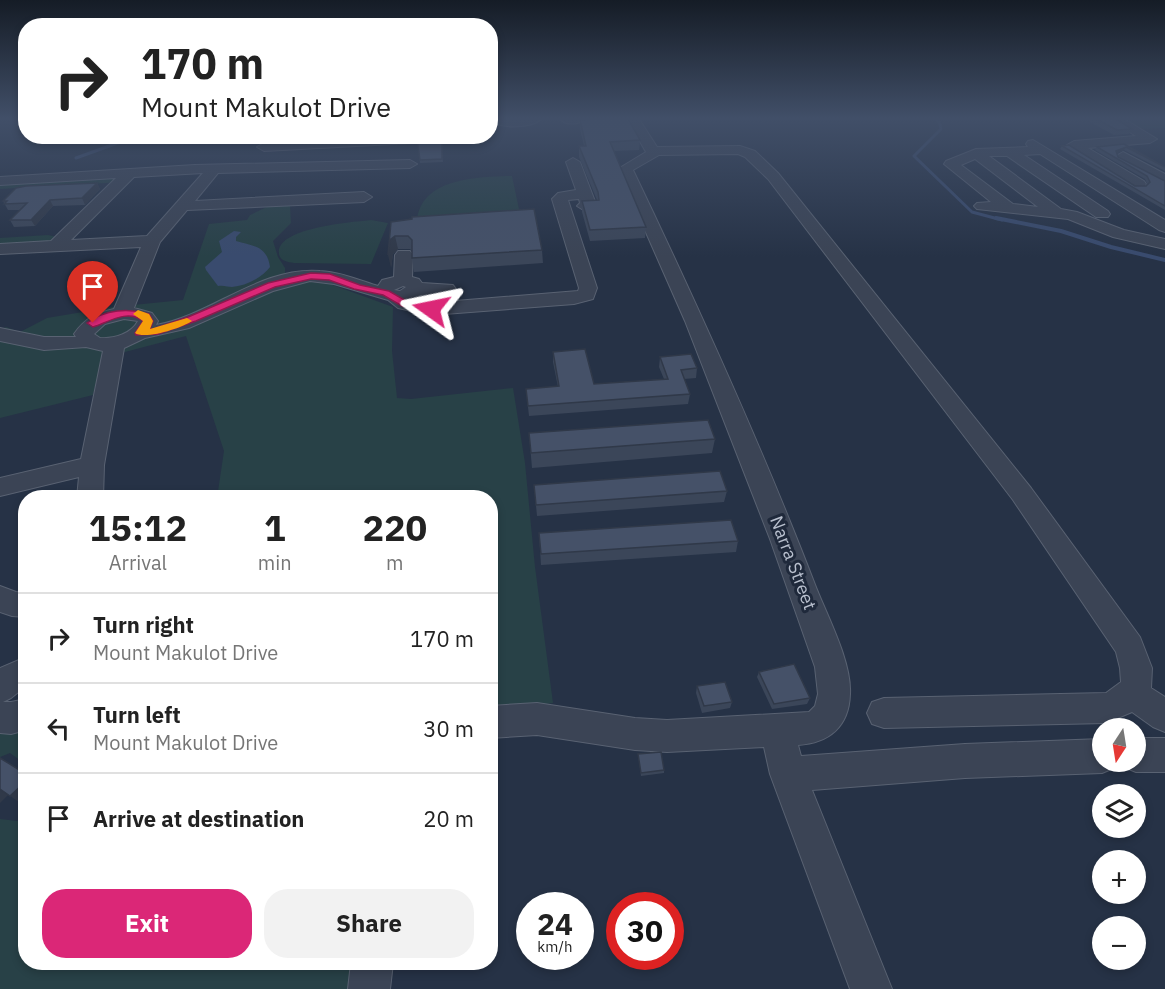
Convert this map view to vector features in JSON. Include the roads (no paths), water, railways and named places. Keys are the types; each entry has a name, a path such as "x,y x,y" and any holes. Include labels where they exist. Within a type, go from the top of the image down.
{"street":[{"path":"252,170 256,165"},
{"path":"0,181 214,169 252,170 377,165"},
{"path":"404,255 399,290 405,304 431,309 574,298 586,295 588,288 560,199 563,195 584,194 574,165"},
{"name":"Narra Street","path":"498,721 537,719 635,734 667,736 809,728 821,724 830,713 834,694 831,667 784,539 695,321 624,169 631,165"},
{"path":"762,165 1022,494 1129,646 1138,671 1139,683 1133,694 1123,703 1106,708 884,713"},
{"path":"952,165 1009,209"},
{"path":"993,165 1064,215 1119,234 1165,244"},
{"path":"1030,165 1102,214"},
{"path":"1067,165 1165,227"},
{"path":"1108,165 1139,184"},
{"path":"1139,165 1165,180"},
{"path":"122,313 152,241 214,169"},
{"path":"56,246 130,173"},
{"path":"0,191 118,185"},
{"path":"182,206 364,197"},
{"path":"982,206 1064,215 1140,211"},
{"path":"0,236 68,232"},
{"path":"0,249 152,241"},
{"path":"0,334 19,340 47,344 87,340 96,344 114,344 140,333 172,326 272,285 299,278 330,277 357,287 399,290 447,289"},
{"path":"87,340 84,334 93,323 122,313 132,312 145,317 147,326 140,333"},
{"path":"91,490 114,344"},
{"path":"0,487 93,465"},
{"path":"0,597 12,604 18,604"},
{"path":"0,688 18,674"},
{"path":"1133,694 1165,716"},
{"path":"0,717 18,716"},
{"path":"777,730 788,774 871,989"},
{"path":"1146,755 1165,755"},
{"path":"788,774 965,761 1092,756"},
{"path":"369,989 371,970"}],"water":[{"path":"234,231 241,232 236,237 236,241 258,248 266,254 270,267 248,283 232,287 218,286 205,267 222,252 219,241"}],"waterway":[{"path":"923,165 972,212 1002,220"},
{"path":"996,218 1061,231 1111,247 1165,260"}]}
